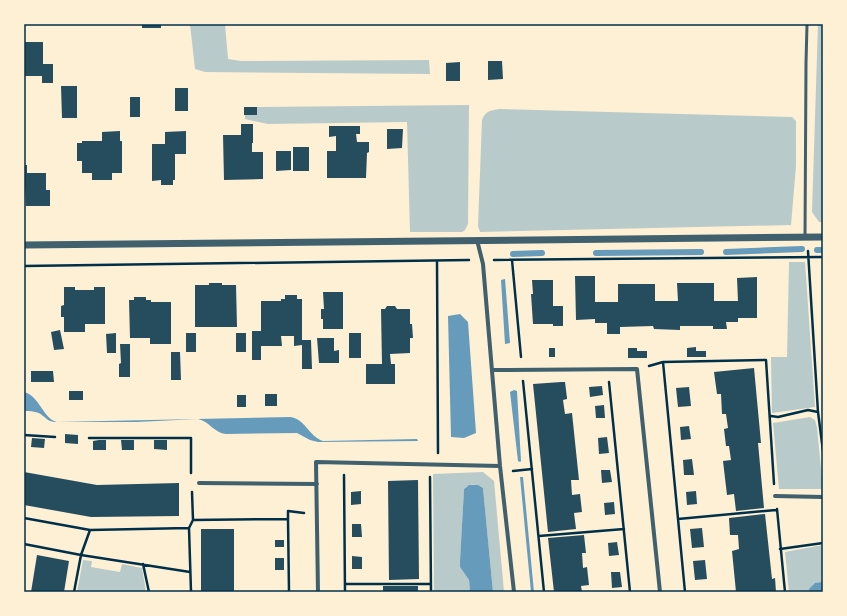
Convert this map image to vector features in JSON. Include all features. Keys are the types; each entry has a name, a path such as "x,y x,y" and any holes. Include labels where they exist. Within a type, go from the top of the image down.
{"street":[{"path":"24,245 823,237"},
{"path":"477,240 482,260 493,370 500,466 514,592"},
{"path":"493,370 638,369 660,592"},
{"path":"318,592 316,462 500,466"},
{"path":"199,483 317,484"},
{"path":"775,496 823,497"}],"lane":[{"path":"805,237 807,24"}],"path":[{"path":"805,237 808,245 818,412 823,451"},
{"path":"24,266 823,257"},
{"path":"512,260 544,592"},
{"path":"437,261 438,464"},
{"path":"638,369 663,362 766,360 771,416 775,496 784,592"},
{"path":"663,362 685,592"},
{"path":"608,369 630,592"},
{"path":"771,416 778,418 808,410 818,412"},
{"path":"24,435 55,437"},
{"path":"89,438 191,438 191,476"},
{"path":"344,463 345,592"},
{"path":"430,464 431,592"},
{"path":"501,472 532,469"},
{"path":"190,592 189,528 193,520 192,490"},
{"path":"678,519 777,510"},
{"path":"289,592 288,511 317,514"},
{"path":"24,518 90,530 189,528"},
{"path":"193,520 288,519"},
{"path":"538,536 624,529"},
{"path":"74,592 81,555 90,530"},
{"path":"780,549 823,542"},
{"path":"24,544 81,555 190,572"},
{"path":"144,564 149,592"},
{"path":"345,584 431,584"}],"shaded area":[{"path":"190,24 225,24 228,59 241,61 429,60 430,74 205,72 195,69"},
{"path":"818,24 823,24 823,222 819,222 812,212"},
{"path":"469,105 468,224 462,232 410,232 407,122 268,124 245,119 245,111 247,109 258,107"},
{"path":"499,109 792,117 796,121 796,166 791,225 480,232 478,226 482,120 487,113"},
{"path":"789,262 805,262 815,407 772,413 771,357 787,357"},
{"path":"810,417 815,420 817,428 823,489 779,489 773,423"},
{"path":"483,472 494,481 504,592 493,592 483,488 473,485 464,489 460,561 460,567 469,580 470,592 434,592 433,474"},
{"path":"823,545 823,592 789,592 785,552"},
{"path":"83,560 92,561 91,567 120,572 122,564 142,568 146,592 77,592"}],"water":[{"path":"505,279 510,343 505,344 501,280"},
{"path":"460,314 468,322 476,433 464,438 451,437 448,316"},
{"path":"514,390 517,391 520,462 518,461 510,392"},
{"path":"24,392 29,394 38,402 48,417 57,422 49,420 36,412 24,411"},
{"path":"290,417 300,421 318,439 323,441 417,439 418,441 318,442 310,440 297,433 226,434 218,432 202,420 198,419 136,422 57,422"},
{"path":"520,477 523,477 534,592 531,592"},
{"path":"469,485 478,485 483,488 493,592 470,592 469,580 460,567 464,489"},
{"path":"823,582 823,592 809,592 809,589 815,583"}],"building":[{"path":"142,24 161,24 161,28 142,28"},
{"path":"24,42 43,42 43,64 53,64 53,83 42,83 42,76 24,76"},
{"path":"488,61 502,61 503,79 488,80"},
{"path":"460,62 460,81 446,81 446,63"},
{"path":"61,86 77,86 77,118 62,118"},
{"path":"175,88 188,88 188,111 175,111"},
{"path":"130,97 140,97 140,117 130,117"},
{"path":"244,107 257,107 257,115 244,115"},
{"path":"241,124 253,124 252,152 263,152 263,179 224,180 223,135 241,135"},
{"path":"329,126 360,126 360,134 356,134 357,142 369,142 366,178 327,178 327,151 336,151 336,136 329,137"},
{"path":"387,129 403,129 402,148 387,149"},
{"path":"120,131 120,141 122,141 122,173 112,173 112,180 92,180 92,173 82,173 82,161 77,161 77,143 82,143 82,141 102,141 102,132"},
{"path":"186,131 186,154 175,154 175,180 173,180 173,185 161,185 161,180 152,181 152,144 165,144 165,132"},
{"path":"293,147 309,147 309,171 293,171"},
{"path":"276,151 291,151 291,170 276,171"},
{"path":"24,165 27,165 27,173 46,173 46,190 50,190 50,206 26,206"},
{"path":"575,276 595,276 595,302 618,302 618,284 655,284 655,301 678,301 677,283 714,283 714,301 738,301 737,278 757,277 757,318 738,318 738,322 726,322 727,329 713,329 713,326 680,326 680,330 654,329 653,326 620,327 620,334 607,334 607,323 595,323 595,319 576,320"},
{"path":"532,280 553,280 553,306 563,306 563,326 553,326 553,324 533,324 531,294 533,294"},
{"path":"209,283 236,285 237,327 195,327 195,285 209,285"},
{"path":"64,287 75,287 75,290 94,290 94,287 105,287 105,324 85,324 85,332 64,332 64,317 61,317 61,306 64,305"},
{"path":"323,292 343,292 343,329 323,329 321,309 324,309"},
{"path":"285,295 297,295 297,299 302,299 302,340 311,340 312,369 302,369 302,345 294,346 294,336 281,336 282,346 261,346 261,360 252,360 252,331 261,331 261,301 281,301 281,299 285,299"},
{"path":"134,297 146,297 146,300 151,300 151,302 171,302 171,344 150,344 150,338 130,338 129,300 134,300"},
{"path":"387,306 395,306 397,309 410,309 410,324 412,324 413,338 410,338 410,353 390,354 391,364 395,364 395,384 366,384 366,364 382,364 381,309 385,309"},
{"path":"60,330 64,349 54,350 51,332"},
{"path":"116,333 116,353 107,353 106,334"},
{"path":"186,333 196,333 196,352 186,352"},
{"path":"236,333 246,333 246,352 236,352"},
{"path":"349,333 361,333 361,358 349,358"},
{"path":"317,338 334,338 334,351 339,350 339,363 319,363"},
{"path":"120,344 130,344 130,377 119,377 119,364 121,363"},
{"path":"696,347 696,351 706,351 706,357 687,357 687,348"},
{"path":"549,348 555,348 555,357 549,357"},
{"path":"628,348 637,348 637,351 647,351 647,358 628,358"},
{"path":"171,352 180,352 181,380 171,380"},
{"path":"754,368 761,443 758,443 764,508 736,511 734,494 727,495 723,461 731,460 729,446 726,446 724,429 728,428 726,414 722,414 721,394 717,394 714,372"},
{"path":"31,371 53,371 54,382 31,382"},
{"path":"565,382 567,399 563,400 565,414 572,413 579,480 571,480 572,495 580,494 582,512 574,513 576,529 548,532 533,384"},
{"path":"602,386 603,395 590,397 589,387"},
{"path":"689,387 691,406 678,407 676,388"},
{"path":"69,391 83,391 83,400 69,400"},
{"path":"265,394 277,394 277,406 265,406"},
{"path":"237,395 246,395 246,407 237,407"},
{"path":"604,405 605,418 596,418 595,406"},
{"path":"689,426 691,439 681,440 680,427"},
{"path":"65,434 78,435 78,444 65,443"},
{"path":"607,437 609,453 599,454 598,438"},
{"path":"32,438 45,439 44,448 31,447"},
{"path":"106,440 106,450 93,450 93,441"},
{"path":"121,440 134,440 134,450 122,450"},
{"path":"154,440 167,440 167,450 154,449"},
{"path":"692,459 694,475 684,475 683,460"},
{"path":"601,470 610,470 612,482 602,483"},
{"path":"24,472 97,485 179,483 179,516 91,517 24,505"},
{"path":"418,480 419,579 389,580 388,481"},
{"path":"361,491 361,504 351,505 351,492"},
{"path":"696,491 697,504 687,505 686,492"},
{"path":"614,502 615,514 605,515 604,503"},
{"path":"765,514 772,579 775,578 776,592 736,592 732,551 739,549 738,535 730,535 729,518"},
{"path":"352,524 361,524 362,537 352,537"},
{"path":"702,528 704,547 692,548 690,529"},
{"path":"201,529 234,529 234,592 201,592"},
{"path":"584,535 586,553 582,553 583,568 587,567 589,585 581,586 582,592 554,592 548,538"},
{"path":"275,540 284,540 284,547 275,547"},
{"path":"617,542 619,555 609,556 608,543"},
{"path":"37,555 69,561 64,592 31,592"},
{"path":"352,556 362,557 362,569 352,569"},
{"path":"275,558 284,558 284,570 275,570"},
{"path":"705,560 707,579 695,580 693,561"},
{"path":"611,572 620,572 622,587 612,588"},
{"path":"383,586 418,586 418,592 383,592"}],"waterway":[{"path":"726,252 802,249"},
{"path":"817,250 823,250"},
{"path":"596,253 701,252"},
{"path":"513,254 542,253"}]}
